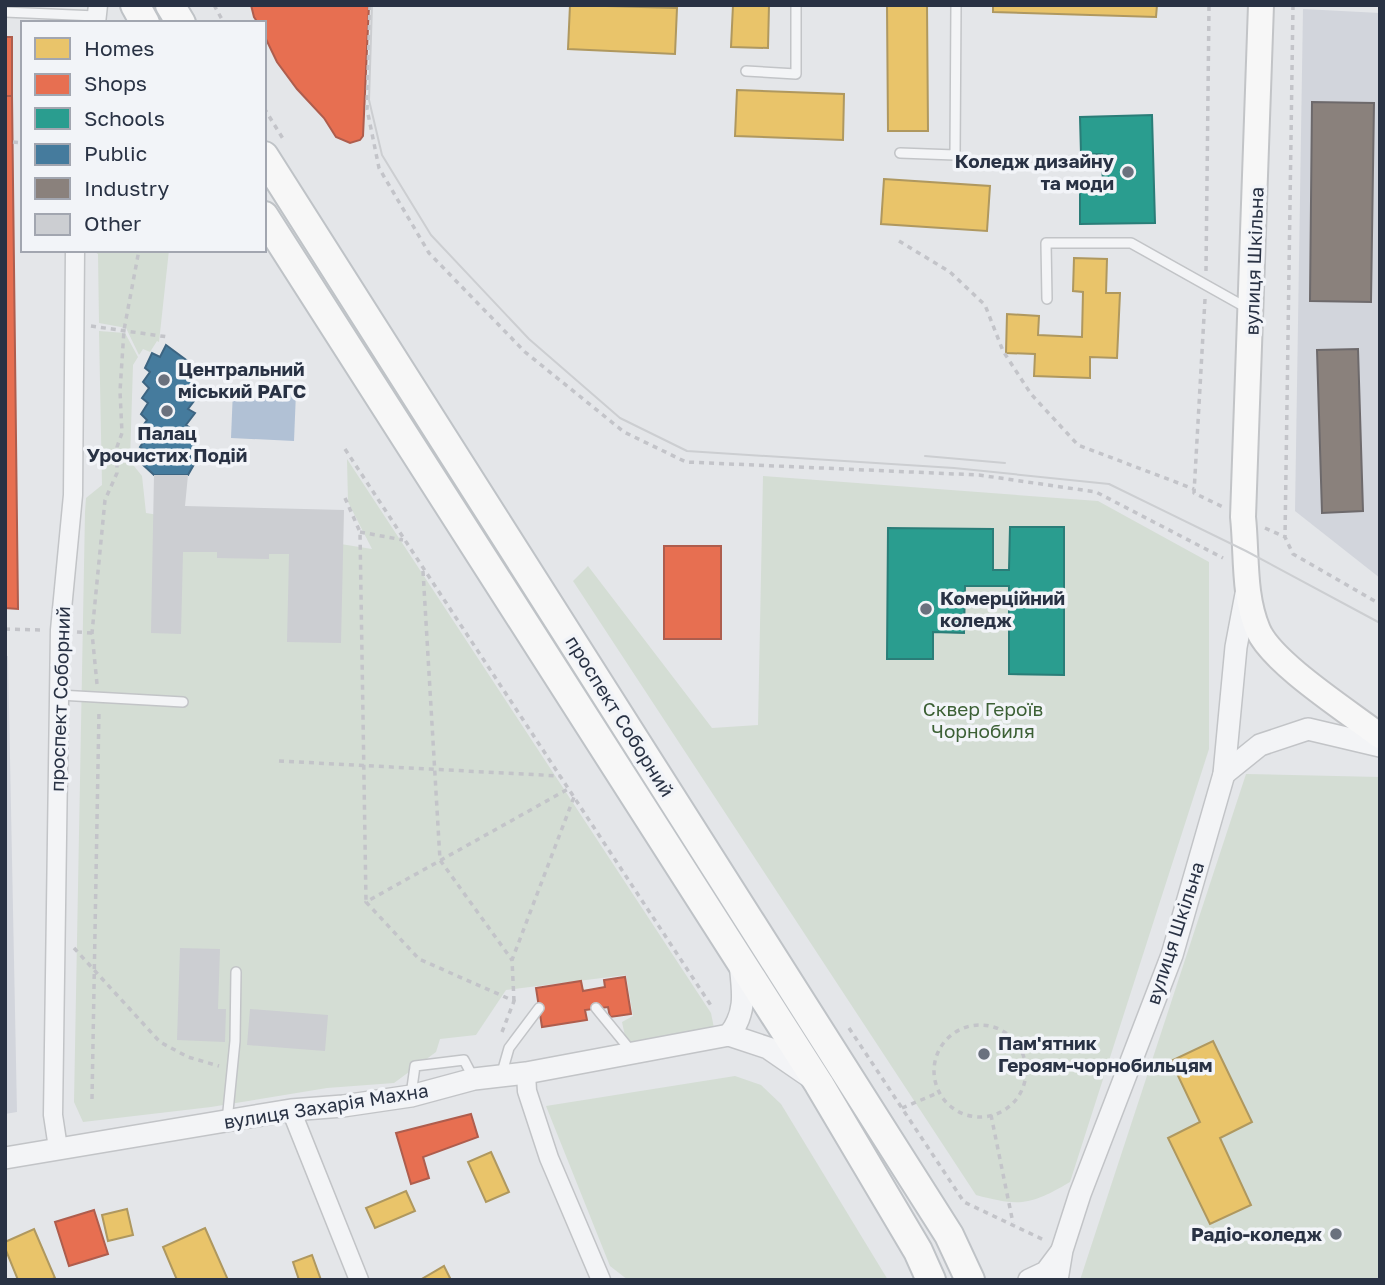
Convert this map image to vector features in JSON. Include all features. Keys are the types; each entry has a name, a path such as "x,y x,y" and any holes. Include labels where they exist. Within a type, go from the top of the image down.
{"main road":[{"path":"135,5 144,21"},
{"path":"170,5 180,21"},
{"name":"вулиця Шкільна","path":"1261,5 1243,517 1247,578 1258,631 1287,665 1380,736"},
{"name":"проспект Соборний","path":"266,159 976,1278"},
{"name":"проспект Соборний","path":"266,219 819,1084 918,1251 931,1280"}],"street":[{"name":"проспект Соборний","path":"58,1148 53,1115 60,630 73,495 75,252"},
{"name":"вулиця Шкільна","path":"1057,1280 1062,1250 1080,1194 1172,956 1224,774 1236,647 1247,578"},
{"path":"1224,774 1260,745 1308,729 1380,746"},
{"path":"740,964 744,999 741,1017 729,1035 768,1048 819,1084"},
{"name":"вулиця Захарія Махна","path":"5,1158 227,1123 291,1110 411,1096 474,1079 526,1073 729,1035"},
{"path":"526,1073 527,1091 548,1158 601,1280"},
{"path":"291,1110 359,1280"},
{"name":"вулиця Шкільна","path":"1029,1280 1046,1272 1062,1250"}],"lane":[{"path":"746,71 796,74 796,5"},
{"path":"900,153 955,155 956,5"},
{"path":"5,12 97,15"},
{"path":"1047,299 1046,243 1130,243 1252,310"},
{"path":"59,695 183,702"},
{"path":"227,1123 236,1041 236,972"},
{"path":"501,1076 509,1048 539,1008"},
{"path":"596,1009 632,1052"}],"path":[{"path":"214,5 223,21"},
{"path":"370,5 368,109 379,168 429,254 525,352 624,432 686,462 979,475 1096,492 1247,578"},
{"path":"1209,5 1205,284 1194,493 1285,537"},
{"path":"1293,5 1285,537 1293,554 1380,604"},
{"path":"266,110 292,153"},
{"path":"13,142 21,143"},
{"path":"899,241 950,272 985,305 1003,351 1031,394 1078,445 1194,489"},
{"path":"92,1099 98,697 92,633 105,500 117,473 117,447 122,433 120,391 124,330 139,252"},
{"path":"75,324 169,337"},
{"path":"345,449 712,1007"},
{"path":"345,498 360,532 366,902 419,959 514,1002"},
{"path":"360,532 404,540"},
{"path":"423,569 440,860 512,960"},
{"path":"5,629 60,630"},
{"path":"278,761 559,776"},
{"path":"366,902 568,789"},
{"path":"499,1039 514,1002 512,960 574,797"},
{"path":"55,930 96,970 160,1042 188,1057 231,1070"},
{"path":"842,1018 964,1202 1013,1223 1062,1250"},
{"path":"985,1025 1000,1030 1014,1039 1023,1052 1026,1075 1018,1097 1007,1109 991,1115 964,1114 952,1107 940,1091 934,1069 944,1042 969,1026 985,1025"},
{"path":"902,1108 940,1091"},
{"path":"991,1115 1013,1223"}],"shaded area":[{"path":"1303,9 1380,13 1380,578 1295,511"},
{"path":"5,656 8,656 17,1112 5,1114"}],"green space":[{"path":"95,252 169,252 159,342 157,341 150,352 143,349 139,355 126,328 99,323 98,254"},
{"path":"99,331 125,333 138,357 133,365 130,461 142,476 146,513 372,549 348,502 347,459 711,1013 714,1028 645,1043 631,1042 625,1036 622,1022 633,1016 626,975 506,990 476,1035 440,1039 436,1052 394,1083 327,1088 211,1107 83,1122 74,1102 85,512 86,498 102,485"},
{"name":"Сквер Героїв Чорнобиля","path":"763,476 1098,501 1209,562 1209,749 1070,1182 1035,1199 1015,1202 976,1195 573,581 588,566 712,728 758,725"},
{"path":"1246,774 1380,777 1380,1280 1080,1280"},
{"path":"735,1076 761,1085 781,1104 888,1280 628,1280 610,1266 546,1106"}],"water":[{"path":"233,390 296,392 294,441 231,438"}],"building: Homes":[{"path":"570,5 677,8 675,54 568,49"},
{"path":"733,5 769,5 768,48 731,47"},
{"path":"887,5 927,5 928,131 888,131"},
{"path":"993,5 1157,5 1156,17 993,12"},
{"path":"737,90 844,94 843,140 735,136"},
{"path":"884,179 990,186 987,231 881,224"},
{"path":"1074,258 1107,259 1106,293 1120,293 1117,358 1090,357 1090,378 1034,376 1035,354 1006,353 1007,314 1039,316 1038,335 1082,337 1083,292 1073,291"},
{"path":"1213,1041 1252,1122 1220,1138 1251,1205 1210,1224 1168,1138 1200,1122 1171,1061"},
{"path":"491,1152 509,1192 486,1202 468,1162"},
{"path":"406,1191 415,1211 375,1228 366,1208"},
{"path":"127,1209 133,1235 108,1241 102,1215"},
{"path":"205,1228 228,1280 177,1280 163,1247"},
{"path":"34,1229 55,1278 18,1280 5,1242"},
{"path":"312,1255 321,1280 299,1280 293,1262"},
{"path":"444,1266 451,1280 420,1280"}],"building: Shops":[{"path":"251,5 369,5 363,136 360,140 350,143 336,137 324,118 277,62 266,39 266,21 257,21"},
{"path":"5,37 12,37 12,96 5,96"},
{"path":"5,96 12,96 18,609 5,608"},
{"path":"664,546 721,546 721,639 664,639"},
{"path":"625,977 631,1014 610,1017 608,1007 585,1010 587,1020 542,1027 536,988 581,981 583,991 605,987 604,980"},
{"path":"471,1114 478,1137 423,1157 429,1178 411,1184 396,1133"},
{"path":"94,1210 108,1254 69,1266 55,1222"}],"building: Schools":[{"name":"Коледж дизайну та моди","path":"1152,115 1155,223 1080,224 1080,190 1103,190 1102,154 1081,154 1080,117"},
{"name":"Комерційний коледж","path":"1010,527 1064,527 1064,675 1009,674 1009,586 965,586 964,633 933,632 933,659 887,659 888,528 993,529 993,570 1009,570"}],"building: Public":[{"name":"Палац Урочистих Подій","path":"166,345 197,368 189,379 195,384 189,393 197,397 188,409 195,413 186,425 193,430 187,438 195,444 188,454 196,461 188,475 154,475 140,462 147,452 140,447 148,435 140,430 147,420 141,414 148,403 142,398 149,388 143,382 150,372 145,368 152,353 160,357"}],"building: Industry":[{"path":"1312,102 1374,103 1371,302 1310,301"},
{"path":"1358,349 1363,511 1322,513 1317,350"}],"building: Other":[{"path":"154,475 188,475 185,506 344,510 341,643 287,642 289,554 269,554 269,559 217,558 217,552 183,552 181,634 151,633"},
{"path":"180,948 220,949 218,1009 226,1009 225,1042 177,1040"},
{"path":"250,1009 328,1015 325,1051 247,1045"}],"tram line":[{"path":"372,5 369,100 382,155 431,235 529,339 620,418 687,451 954,468 1109,484 1246,551 1380,623"},
{"path":"925,456 1005,463"}],"place":[{"name":"Коледж дизайну та моди","path":"1128,172"},
{"name":"Центральний міський РАГС","path":"164,380"},
{"name":"Палац Урочистих Подій","path":"167,411"},
{"name":"Комерційний коледж","path":"926,609"},
{"name":"Пам'ятник Героям-чорнобильцям","path":"984,1054"},
{"name":"Радіо-коледж","path":"1336,1234"}]}
